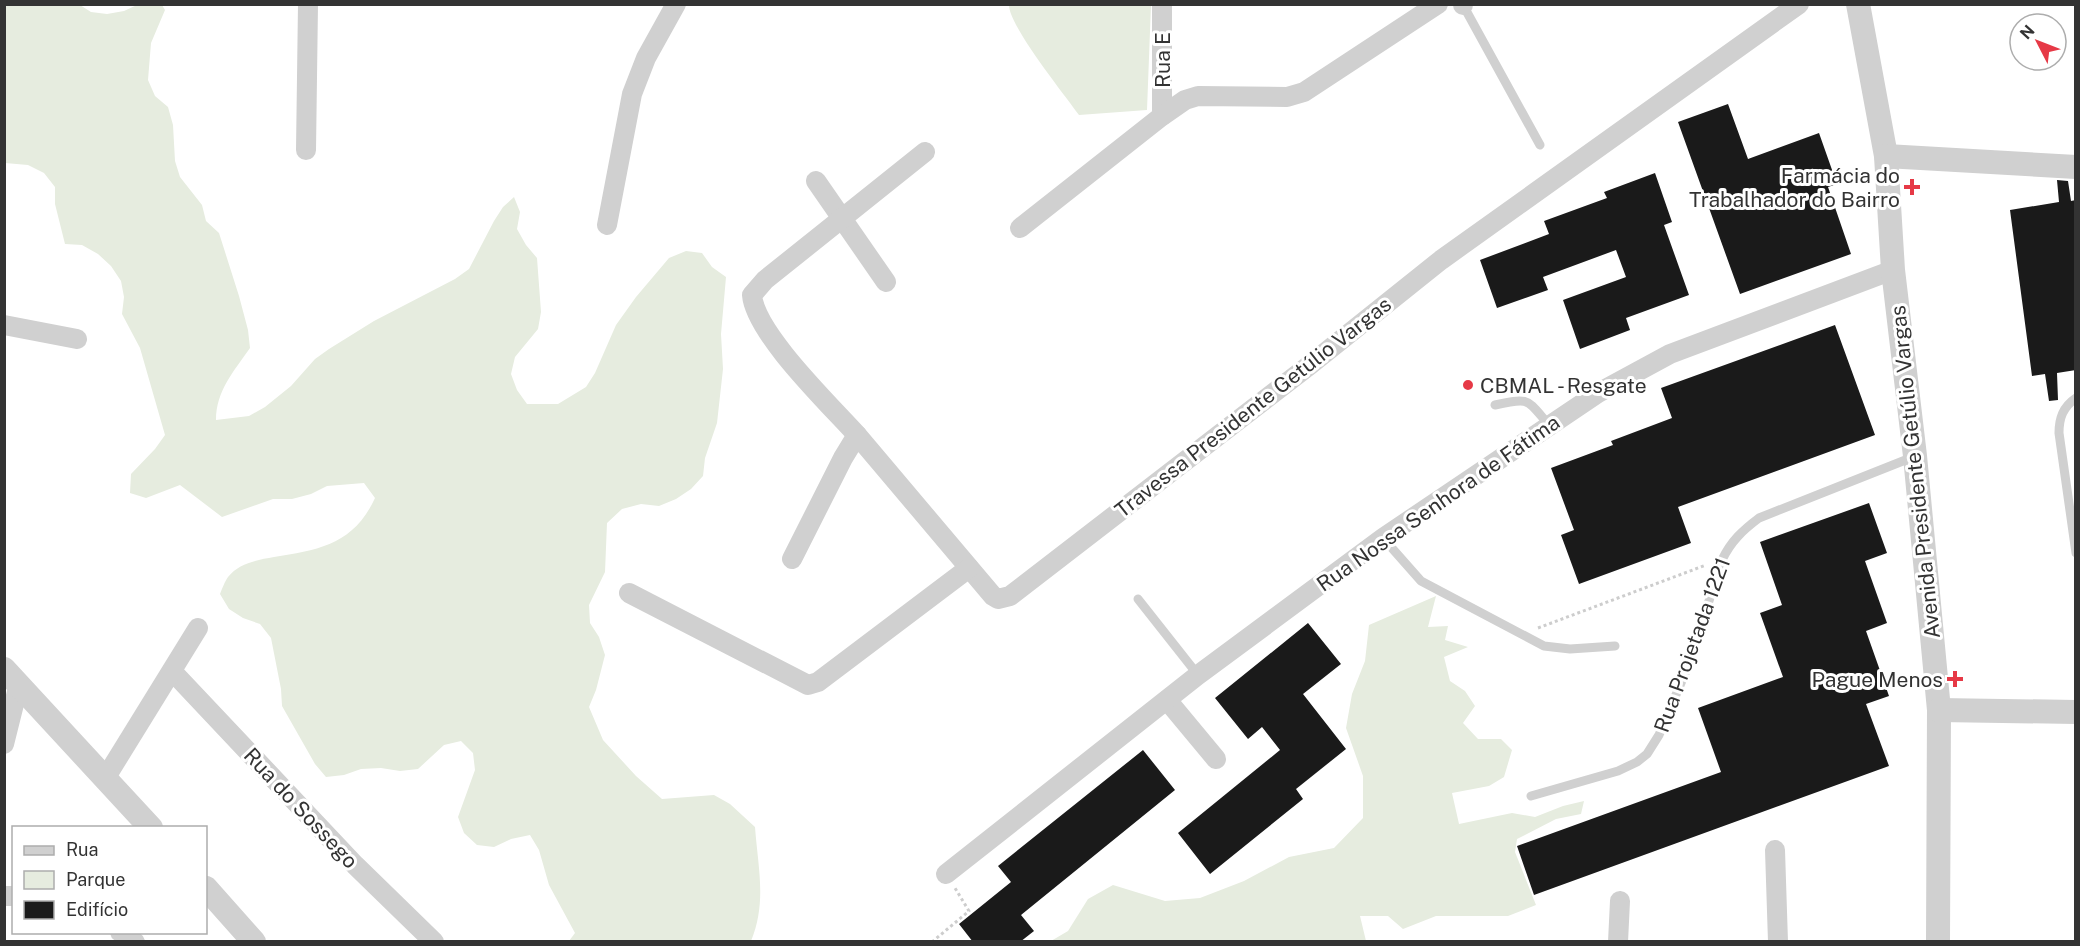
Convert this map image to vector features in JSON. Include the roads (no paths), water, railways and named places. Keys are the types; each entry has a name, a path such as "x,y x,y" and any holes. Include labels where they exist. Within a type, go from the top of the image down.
{"street":[{"path":"306,150 308,4"},
{"path":"607,225 632,94 646,58 676,4"},
{"name":"Rua E","path":"1162,4 1162,116"},
{"path":"1020,228 1185,100 1198,96 1287,97 1304,92 1438,4"},
{"name":"Travessa Presidente Getúlio Vargas","path":"842,220 765,280 752,295 753,304 770,338 998,599 1010,596 1441,260 1799,4"},
{"name":"Avenida Presidente Getúlio Vargas","path":"1858,4 1886,156 1893,270 1915,456 1939,710 1938,942"},
{"path":"842,220 925,152"},
{"path":"1886,156 2076,167"},
{"path":"816,181 886,282"},
{"name":"Rua Nossa Senhora de Fátima","path":"946,874 1198,675 1383,538 1598,393 1670,354 1893,270"},
{"path":"4,325 77,339"},
{"path":"792,560 856,435"},
{"path":"629,593 808,685 818,682 969,568"},
{"path":"106,777 198,628"},
{"name":"Rua do Sossego","path":"172,671 355,865 434,942"},
{"path":"12,676 149,826"},
{"path":"4,744 12,676"},
{"path":"1167,700 1216,759"},
{"path":"1939,710 2076,712"},
{"path":"1775,850 1778,942"},
{"path":"207,889 252,941"},
{"path":"1618,942 1620,901"},
{"path":"122,934 135,942"}],"lane":[{"path":"1463,5 1540,145"},
{"path":"2076,398 2069,403 2059,420 2059,433 2076,553"},
{"path":"1495,405 1525,401 1533,406 1550,426"},
{"name":"Rua Projetada 1221","path":"1531,796 1618,771 1637,762 1653,746 1689,664 1722,560 1741,531 1759,518 1915,456"},
{"path":"1383,538 1421,580 1544,646 1570,649 1615,646"},
{"path":"1138,599 1198,675"}],"place":[{"name":"Farmácia do Trabalhador do Bairro","path":"1912,187"},
{"name":"CBMAL - Resgate","path":"1468,385"},
{"name":"Pague Menos","path":"1955,679"}]}
